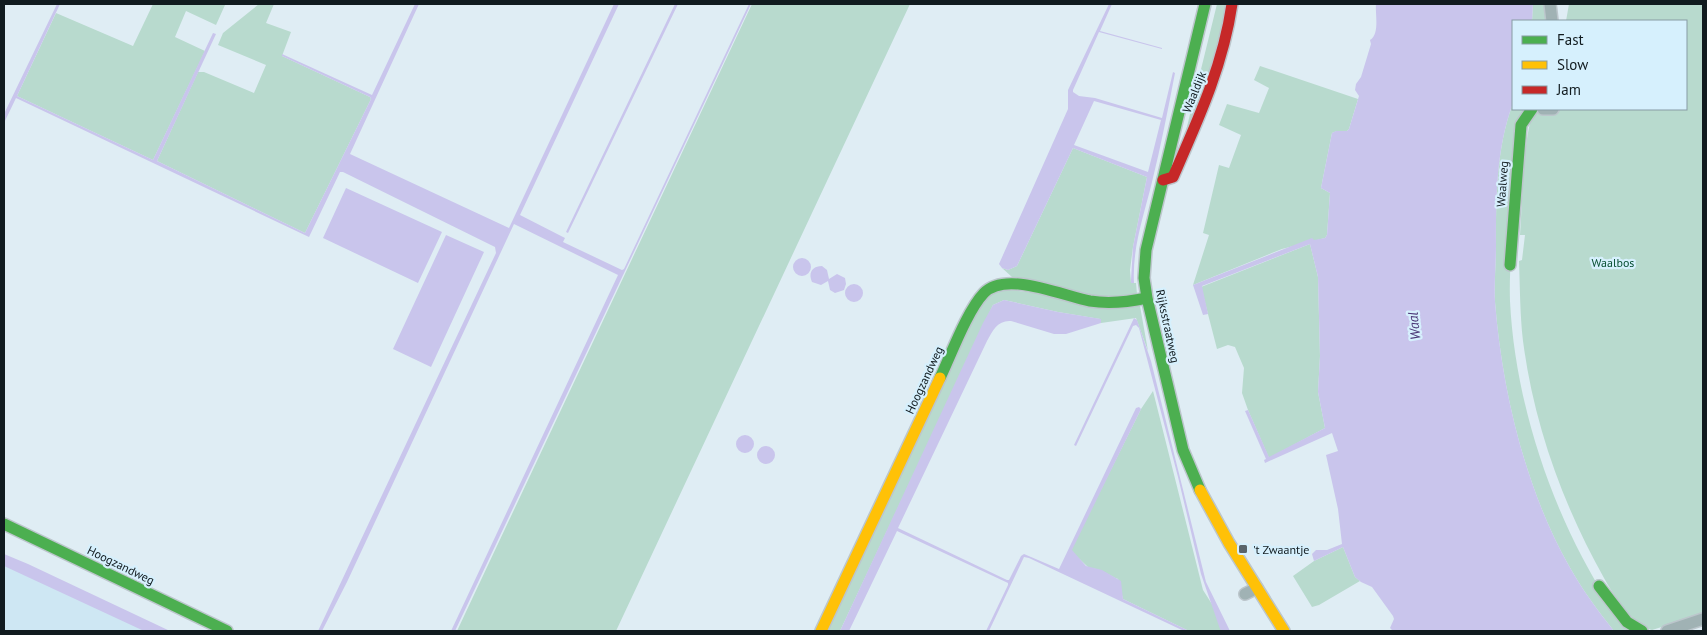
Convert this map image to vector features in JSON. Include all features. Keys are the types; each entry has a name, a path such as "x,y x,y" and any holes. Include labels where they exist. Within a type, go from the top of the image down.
{"street":[{"name":"Rijksstraatweg","path":"1205,4 1146,250 1144,278 1147,298 1189,467 1212,515 1284,631"},
{"name":"Waaldijk","path":"1162,180 1173,177 1210,92 1224,46 1232,4"},
{"path":"1550,4 1552,20"},
{"name":"Waalweg","path":"1510,265 1519,142 1524,119 1531,110"},
{"name":"Hoogzandweg","path":"821,631 969,316 982,295 991,287 1004,283 1022,285 1091,301 1131,301 1147,298"},
{"name":"Hoogzandweg","path":"4,524 227,631"},
{"path":"1599,586 1627,622 1642,631"},
{"path":"1245,594 1257,588"},
{"path":"1666,631 1703,619"}],"shaded area":[{"path":"4,562 159,631 4,631"}],"green space":[{"path":"153,4 225,5 216,25 186,11 175,37 205,51 153,160 17,96 56,13 133,46"},
{"path":"259,4 274,4 266,23 291,32 282,56 371,99 305,233 157,161 198,72 204,72 254,93 266,65 218,45 223,33"},
{"path":"752,4 910,4 616,631 457,631"},
{"path":"1217,4 1229,4 1226,32 1180,155"},
{"path":"1533,4 1548,4 1549,20 1532,20"},
{"name":"Waalbos","path":"1569,4 1703,4 1703,614 1652,630 1638,623 1612,592 1589,550 1552,464 1535,403 1523,341 1519,261 1522,260 1525,235 1520,235 1525,154 1534,110 1687,110 1687,20 1566,20"},
{"path":"1260,66 1358,99 1349,129 1332,133 1321,188 1330,193 1327,235 1325,238 1282,249 1193,285 1209,235 1203,233 1219,165 1229,168 1241,135 1219,125 1227,104 1259,113 1269,88 1254,80"},
{"path":"1512,106 1512,110 1523,110 1511,259 1510,301 1513,340 1529,419 1554,497 1571,534 1589,570 1609,603 1634,631 1614,631 1579,583 1553,536 1528,471 1518,438 1503,369 1495,302 1498,173 1507,120"},
{"path":"1073,148 1147,177 1130,270 1131,283 1136,283 1137,294 1096,298 1023,278 1012,277 1002,268 1008,270 1017,266"},
{"path":"1310,244 1318,277 1320,356 1318,392 1325,428 1269,458 1242,393 1244,368 1235,347 1228,345 1217,349 1201,287"},
{"path":"1001,289 1140,306 1148,351 1136,318 1101,323 1100,319 1004,300 993,305 840,631 828,631 973,318 986,298"},
{"path":"1153,391 1203,590 1229,631 1189,631 1123,599 1118,579 1100,570 1089,568 1071,550 1141,409"},
{"path":"1343,547 1355,577 1360,581 1319,605 1312,607 1293,576 1314,561"}],"water":[{"path":"57,4 60,4 17,96 153,160 213,33 216,34 157,161 305,233 371,99 282,56 282,54 372,95 415,4 419,4 350,154 509,228 614,4 619,4 520,215 565,238 563,242 622,270 749,4 751,4 455,631 451,631 618,275 514,224 347,582 322,631 318,631 496,253 495,247 343,172 340,172 309,237 16,98 4,123 4,114"},
{"path":"675,4 678,4 568,233 566,232"},
{"path":"1109,4 1112,4 1100,31 1162,49 1099,32 1073,92 1079,96 1095,98 1162,118 1173,72 1175,73 1137,244 1134,283 1131,283 1133,247 1147,177 1073,148 1017,266 1008,270 1002,268 999,264 1068,109 1068,90","holes":["1094,101 1161,120 1148,172 1074,145"]},
{"name":"Waal","path":"1376,4 1533,4 1532,20 1512,20 1512,106 1500,155 1497,191 1495,302 1498,335 1503,369 1518,438 1540,504 1553,536 1574,575 1614,631 1393,631 1390,628 1394,619 1393,616 1372,587 1355,577 1343,547 1314,561 1312,554 1316,550 1327,550 1342,544 1338,509 1326,455 1338,451 1332,433 1265,463 1264,460 1266,459 1245,411 1248,410 1269,457 1325,428 1318,392 1320,356 1318,277 1310,244 1202,286 1208,314 1203,315 1193,285 1312,238 1314,240 1325,238 1327,235 1330,193 1321,188 1332,133 1349,129 1359,96 1355,90 1356,84 1361,77 1371,44 1370,40 1376,29"},
{"path":"346,188 442,232 418,283 323,238"},
{"path":"446,235 484,252 431,367 393,349"},
{"path":"798,258 806,258 811,263 809,274 798,276 793,271 793,263"},
{"path":"822,266 827,270 829,279 837,274 845,278 844,290 835,293 830,290 828,281 821,285 812,282 810,276 813,269"},
{"path":"850,284 858,284 863,289 861,300 850,302 845,297 845,289"},
{"path":"1004,300 1101,319 1101,323 1066,334 1054,334 1011,321 1003,322 996,326 987,341 898,528 1007,580 1009,580 1021,556 1024,554 1059,569 1136,408 1139,407 1141,409 1072,550 1086,566 1102,570 1121,581 1123,599 1189,631 1184,631 1024,557 989,631 986,631 1008,583 897,531 849,631 840,631 983,323 993,305"},
{"path":"1134,318 1137,320 1151,361 1206,582 1230,631 1222,631 1220,629 1201,574 1178,477 1139,328 1136,325 1133,326 1076,446 1074,445"},
{"path":"741,435 749,435 754,440 752,451 741,453 736,448 736,440"},
{"path":"762,446 770,446 775,451 773,462 762,464 757,459 757,451"},
{"path":"4,554 170,631 144,631 4,566"}],"traffic: fast":[{"path":"1200,490 1183,450 1144,278 1146,250 1205,4"},
{"path":"1510,265 1521,125 1531,110"},
{"path":"940,378 972,311 984,293 994,287 1006,284 1035,286 1097,302 1133,301 1147,298"},
{"path":"4,524 227,631"},
{"path":"1599,586 1627,622 1642,631"}],"traffic: slow":[{"path":"821,631 940,378"},
{"path":"1200,490 1229,543 1284,631"}],"traffic: jam":[{"path":"1163,180 1173,177 1200,114 1216,71 1232,4"}],"place":[{"name":"'t Zwaantje","path":"1243,549"}]}
